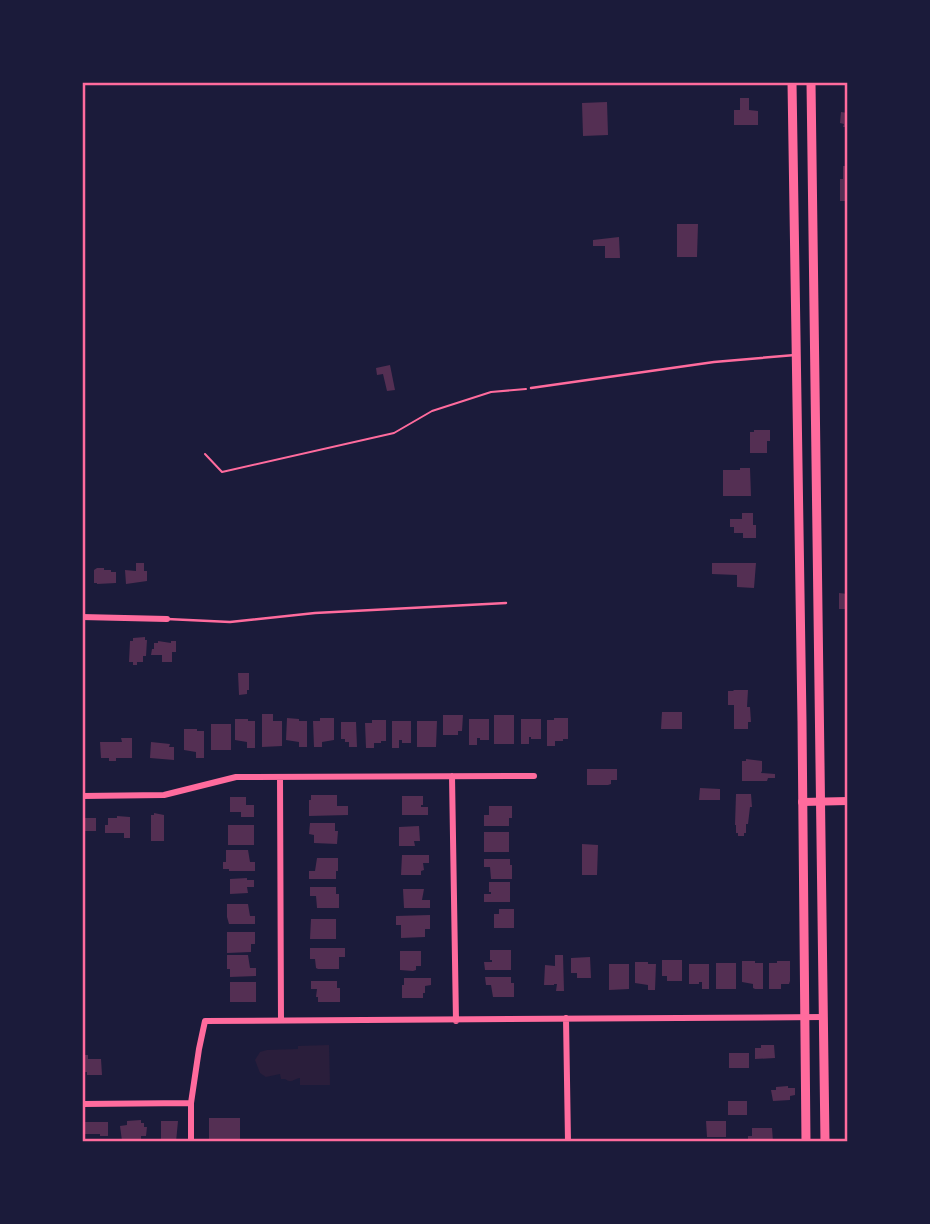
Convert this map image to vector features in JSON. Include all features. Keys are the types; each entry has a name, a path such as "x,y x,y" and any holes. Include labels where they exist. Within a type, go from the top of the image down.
{"main road":[{"path":"792,82 806,1142"},
{"path":"811,82 825,1142"},
{"path":"792,94 811,94"},
{"path":"794,222 813,222"},
{"path":"795,355 815,354"},
{"path":"798,508 817,508"}],"street":[{"path":"82,617 167,619"},
{"path":"453,776 456,1021"},
{"path":"82,796 164,795 236,777 534,776"},
{"path":"280,777 281,1020"},
{"path":"802,802 848,801"},
{"path":"191,1142 191,1103 205,1021 823,1017"},
{"path":"566,1018 568,1142"},
{"path":"82,1104 191,1103"}],"lane":[{"path":"531,388 714,362 795,355"},
{"path":"167,619 230,622 315,613 506,603"}],"path":[{"path":"205,454 222,472 244,468 394,433 432,411 491,392 531,388"}],"shaded area":[{"path":"329,1045 330,1085 300,1085 300,1078 289,1081 281,1079 280,1074 266,1077 260,1073 255,1060 260,1052 267,1050"}],"building":[{"path":"740,98 749,98 749,110 758,111 758,125 734,125 734,110 740,110"},
{"path":"607,102 608,135 583,136 582,103"},
{"path":"841,112 848,113 848,127 843,127 844,124 840,123"},
{"path":"843,166 848,166 848,201 840,201"},
{"path":"677,224 698,224 697,257 677,257"},
{"path":"619,237 620,258 605,258 605,246 593,246 593,240"},
{"path":"390,365 395,390 387,391 383,374 377,375 376,368"},
{"path":"770,430 767,453 750,453 750,432"},
{"path":"750,468 751,496 723,496 723,470"},
{"path":"742,513 753,513 756,538 743,538 743,533 734,533 734,527 730,527 730,519 742,519"},
{"path":"136,563 144,563 147,581 126,584 125,570 136,571"},
{"path":"712,563 756,563 754,588 737,587 737,575 712,574"},
{"path":"97,568 116,572 116,583 94,583 94,570"},
{"path":"839,593 848,594 848,609 839,609"},
{"path":"145,637 146,656 143,656 143,662 133,665 133,662 129,662 130,641 133,641 133,638"},
{"path":"176,641 172,662 162,662 162,655 151,655 154,643"},
{"path":"238,673 249,673 247,694 239,695"},
{"path":"748,690 747,707 750,707 751,722 748,722 748,729 734,729 734,705 728,705 728,691"},
{"path":"662,712 682,712 682,729 661,729"},
{"path":"262,714 273,714 273,721 282,721 282,746 262,747"},
{"path":"443,715 463,715 462,731 458,731 458,735 443,735"},
{"path":"494,715 514,715 514,744 494,744"},
{"path":"287,718 307,721 307,747 299,747 299,742 286,740"},
{"path":"320,718 334,718 334,740 322,742 322,747 314,747 313,721 320,721"},
{"path":"568,718 568,739 555,741 555,746 547,746 547,720"},
{"path":"235,719 255,721 255,748 247,748 247,742 235,740"},
{"path":"469,719 489,719 489,740 477,738 477,745 469,745"},
{"path":"521,719 541,719 541,739 529,737 529,744 521,744"},
{"path":"372,720 386,720 386,741 374,743 374,748 366,748 365,723 372,723"},
{"path":"392,721 411,721 411,743 402,743 402,740 399,740 399,748 392,748"},
{"path":"417,721 437,721 436,747 417,747"},
{"path":"341,722 356,722 357,747 349,747 349,742 341,739"},
{"path":"211,724 231,724 231,750 211,750"},
{"path":"184,729 204,731 204,758 196,758 196,752 184,750"},
{"path":"121,738 132,738 132,758 109,761 109,758 101,758 100,742 122,742"},
{"path":"151,742 174,747 174,760 150,758"},
{"path":"742,761 762,761 761,773 775,774 775,778 768,778 767,781 742,781"},
{"path":"587,769 617,769 617,780 611,780 608,785 587,785"},
{"path":"700,788 720,789 720,800 699,800"},
{"path":"736,794 751,794 752,807 744,836 738,836 736,833"},
{"path":"311,795 337,795 337,806 348,806 348,815 309,816"},
{"path":"402,796 423,796 421,807 428,807 428,815 402,815"},
{"path":"230,797 246,797 246,805 254,805 254,817 241,817 241,812 230,812"},
{"path":"489,806 512,806 509,826 484,826 484,815 489,815"},
{"path":"151,815 164,815 164,841 151,841"},
{"path":"130,817 130,838 124,838 124,833 105,833 108,818"},
{"path":"82,818 96,818 96,831 85,831 85,839 82,839"},
{"path":"310,823 335,823 335,831 338,831 337,844 314,843 314,835 309,834"},
{"path":"228,825 254,825 254,845 228,845"},
{"path":"419,826 420,841 414,841 415,846 399,846 399,827"},
{"path":"484,832 509,832 509,852 484,852"},
{"path":"582,844 598,845 597,875 582,875"},
{"path":"226,850 248,850 250,862 255,862 255,871 223,869"},
{"path":"402,855 429,855 429,863 423,863 424,870 421,875 401,875"},
{"path":"317,858 338,858 336,879 309,879 309,871 315,871"},
{"path":"484,859 510,859 512,879 491,879 490,867 484,867"},
{"path":"230,879 254,880 254,887 247,887 248,893 230,894"},
{"path":"489,882 510,882 510,902 484,902 484,894 491,894"},
{"path":"310,887 336,887 339,908 317,908 316,896 310,896"},
{"path":"403,889 424,889 422,900 430,900 430,908 404,908"},
{"path":"227,904 248,904 250,916 255,916 255,924 229,924"},
{"path":"499,909 514,909 514,928 494,928 494,914 499,914"},
{"path":"430,915 430,929 425,929 425,937 401,938 401,925 396,925 396,916"},
{"path":"311,919 336,919 336,939 310,939"},
{"path":"227,932 255,932 255,944 251,944 251,952 227,953"},
{"path":"310,948 345,948 345,957 339,957 339,969 318,969 315,959 310,959"},
{"path":"490,950 511,950 511,970 485,970 484,962 492,962"},
{"path":"400,951 421,951 421,966 416,966 413,971 400,970"},
{"path":"227,955 248,955 250,968 256,968 256,976 230,977"},
{"path":"555,955 563,955 564,991 556,991 557,984 544,985 545,965 555,966"},
{"path":"590,957 591,978 577,978 577,973 571,973 571,958"},
{"path":"662,960 682,960 682,981 667,981 667,976 662,976"},
{"path":"742,961 763,963 763,989 755,989 753,984 742,982"},
{"path":"790,961 790,981 789,984 781,984 781,989 769,989 769,963"},
{"path":"635,962 656,964 655,990 648,990 648,985 635,983"},
{"path":"716,963 736,963 736,989 716,989"},
{"path":"609,964 629,964 629,989 609,990"},
{"path":"689,964 709,964 709,989 702,989 702,982 689,984"},
{"path":"485,977 511,977 514,997 493,997 491,985 486,985"},
{"path":"404,978 431,978 431,985 425,986 423,998 402,998"},
{"path":"311,981 337,981 340,1002 318,1002 317,989 311,989"},
{"path":"230,982 256,982 256,1002 230,1002"},
{"path":"761,1045 774,1045 775,1058 755,1059 755,1048 761,1048"},
{"path":"729,1053 749,1053 749,1068 729,1068"},
{"path":"82,1055 88,1055 88,1059 101,1059 102,1075 87,1075 87,1072 82,1072"},
{"path":"788,1086 795,1088 795,1095 790,1096 790,1100 773,1101 771,1090"},
{"path":"728,1101 747,1101 747,1115 728,1115"},
{"path":"209,1118 240,1118 240,1142 209,1142"},
{"path":"141,1120 144,1127 147,1127 146,1136 141,1136 141,1141 122,1141 120,1126 127,1125 127,1121"},
{"path":"161,1121 178,1121 176,1142 161,1142"},
{"path":"706,1121 726,1121 726,1137 707,1137"},
{"path":"84,1122 108,1122 108,1136 84,1134"},
{"path":"752,1128 772,1128 773,1142 748,1142 748,1136 752,1136"}]}
